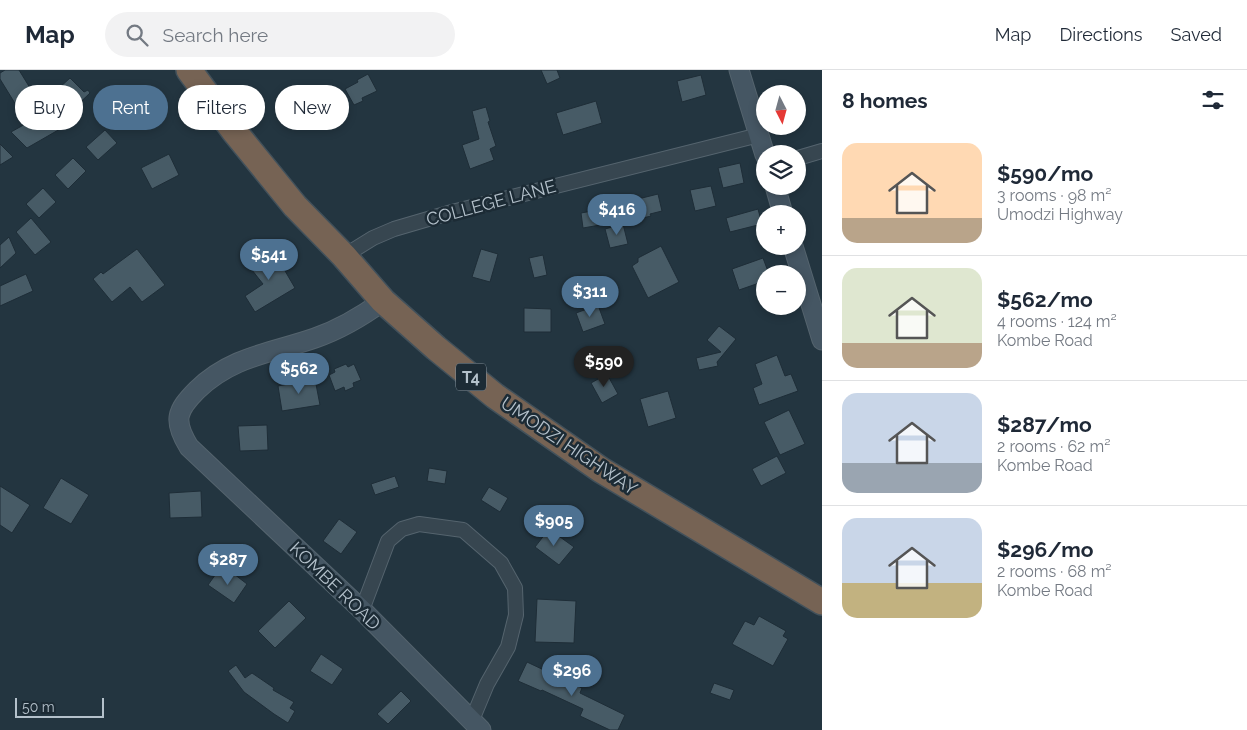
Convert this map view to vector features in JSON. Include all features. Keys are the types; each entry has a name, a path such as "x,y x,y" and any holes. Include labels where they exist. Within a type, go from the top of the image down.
{"highway":[{"name":"UMODZI HIGHWAY","path":"189,70 234,132 295,206 344,256 383,301 436,348 494,396 601,470 822,602"}],"street":[{"path":"739,70 756,125"},
{"name":"COLLEGE LANE","path":"344,256 373,238 402,227 759,135"},
{"path":"759,135 762,145"},
{"path":"806,156 822,151"},
{"path":"796,255 822,340"},
{"name":"KOMBE ROAD","path":"383,301 355,321 324,334 250,356 225,368 205,382 186,401 179,416 180,432 189,447 362,610 476,725"},
{"path":"362,610 388,541 402,529 419,524 463,530 501,563 515,588 516,616 508,647 487,684 476,725"}],"building":[{"path":"5,70 19,70 28,85 15,85 15,103 0,79 0,73"},
{"path":"541,70 557,70 560,78 547,84"},
{"path":"368,74 377,91 362,98 363,101 354,105 349,96 349,87 358,82 357,80"},
{"path":"701,75 706,95 682,102 677,81"},
{"path":"70,78 77,85 62,85"},
{"path":"88,90 90,93 83,100 83,91"},
{"path":"596,101 602,123 563,135 556,113"},
{"path":"486,107 490,121 488,122 496,146 490,149 494,160 470,169 462,145 479,139 472,111"},
{"path":"15,130 58,130 27,148 11,132"},
{"path":"105,130 117,143 98,160 86,147"},
{"path":"0,144 13,157 0,165"},
{"path":"169,154 179,175 152,189 141,168"},
{"path":"73,158 86,171 68,189 55,175"},
{"path":"740,163 744,183 723,188 718,168"},
{"path":"711,186 716,206 695,211 690,190"},
{"path":"43,188 56,202 39,218 26,204"},
{"path":"658,194 662,211 639,219 634,200"},
{"path":"603,209 606,224 583,228 581,213"},
{"path":"756,210 756,226 730,232 726,218"},
{"path":"31,218 51,242 35,255 16,232"},
{"path":"623,224 628,244 610,248 605,229"},
{"path":"9,237 16,253 0,268 0,245"},
{"path":"661,246 679,282 648,298 632,266 638,262 638,258"},
{"path":"137,249 165,285 142,302 130,287 112,302 93,279 101,272 103,274"},
{"path":"269,249 281,264 295,288 255,312 245,296 263,284 248,265"},
{"path":"481,249 498,254 490,282 472,277"},
{"path":"543,255 547,275 534,278 529,258"},
{"path":"763,258 766,265 756,265 756,284 739,290 732,269"},
{"path":"26,274 33,291 0,306 0,286"},
{"path":"598,305 605,324 583,332 576,313"},
{"path":"524,308 551,309 551,332 524,332"},
{"path":"719,326 736,339 717,362 718,366 699,370 696,358 721,352 707,340"},
{"path":"777,355 785,376 791,374 798,391 759,405 753,388 762,384 755,364"},
{"path":"346,364 348,367 354,364 361,380 353,383 354,387 345,391 344,387 335,391 329,375 335,372 334,369"},
{"path":"607,374 618,394 602,403 591,383"},
{"path":"315,379 320,405 282,411 278,386"},
{"path":"668,391 676,418 648,427 640,399"},
{"path":"789,410 805,444 780,455 764,422"},
{"path":"267,425 268,450 240,451 238,426"},
{"path":"777,456 786,473 761,486 752,469"},
{"path":"429,468 447,471 445,484 427,481"},
{"path":"395,476 399,487 375,495 371,484"},
{"path":"61,478 89,495 71,524 43,508"},
{"path":"0,486 30,505 12,533 0,525"},
{"path":"489,487 508,498 500,512 481,500"},
{"path":"201,491 202,517 170,518 169,493"},
{"path":"339,519 357,532 341,554 323,541"},
{"path":"549,529 574,547 559,565 535,547"},
{"path":"218,571 230,580 234,574 247,584 234,603 208,585"},
{"path":"537,599 576,601 574,643 535,642"},
{"path":"289,601 306,618 275,648 258,631"},
{"path":"759,616 786,631 783,636 788,639 773,666 732,644 745,621 754,625"},
{"path":"321,654 343,669 332,685 310,671"},
{"path":"527,662 582,688 580,693 625,715 618,730 610,730 580,716 583,709 518,681"},
{"path":"236,665 245,678 252,673 274,688 273,690 294,702 290,708 295,711 288,723 244,692 228,671"},
{"path":"714,683 734,690 730,700 710,693"},
{"path":"401,691 411,701 388,724 377,714"}]}
